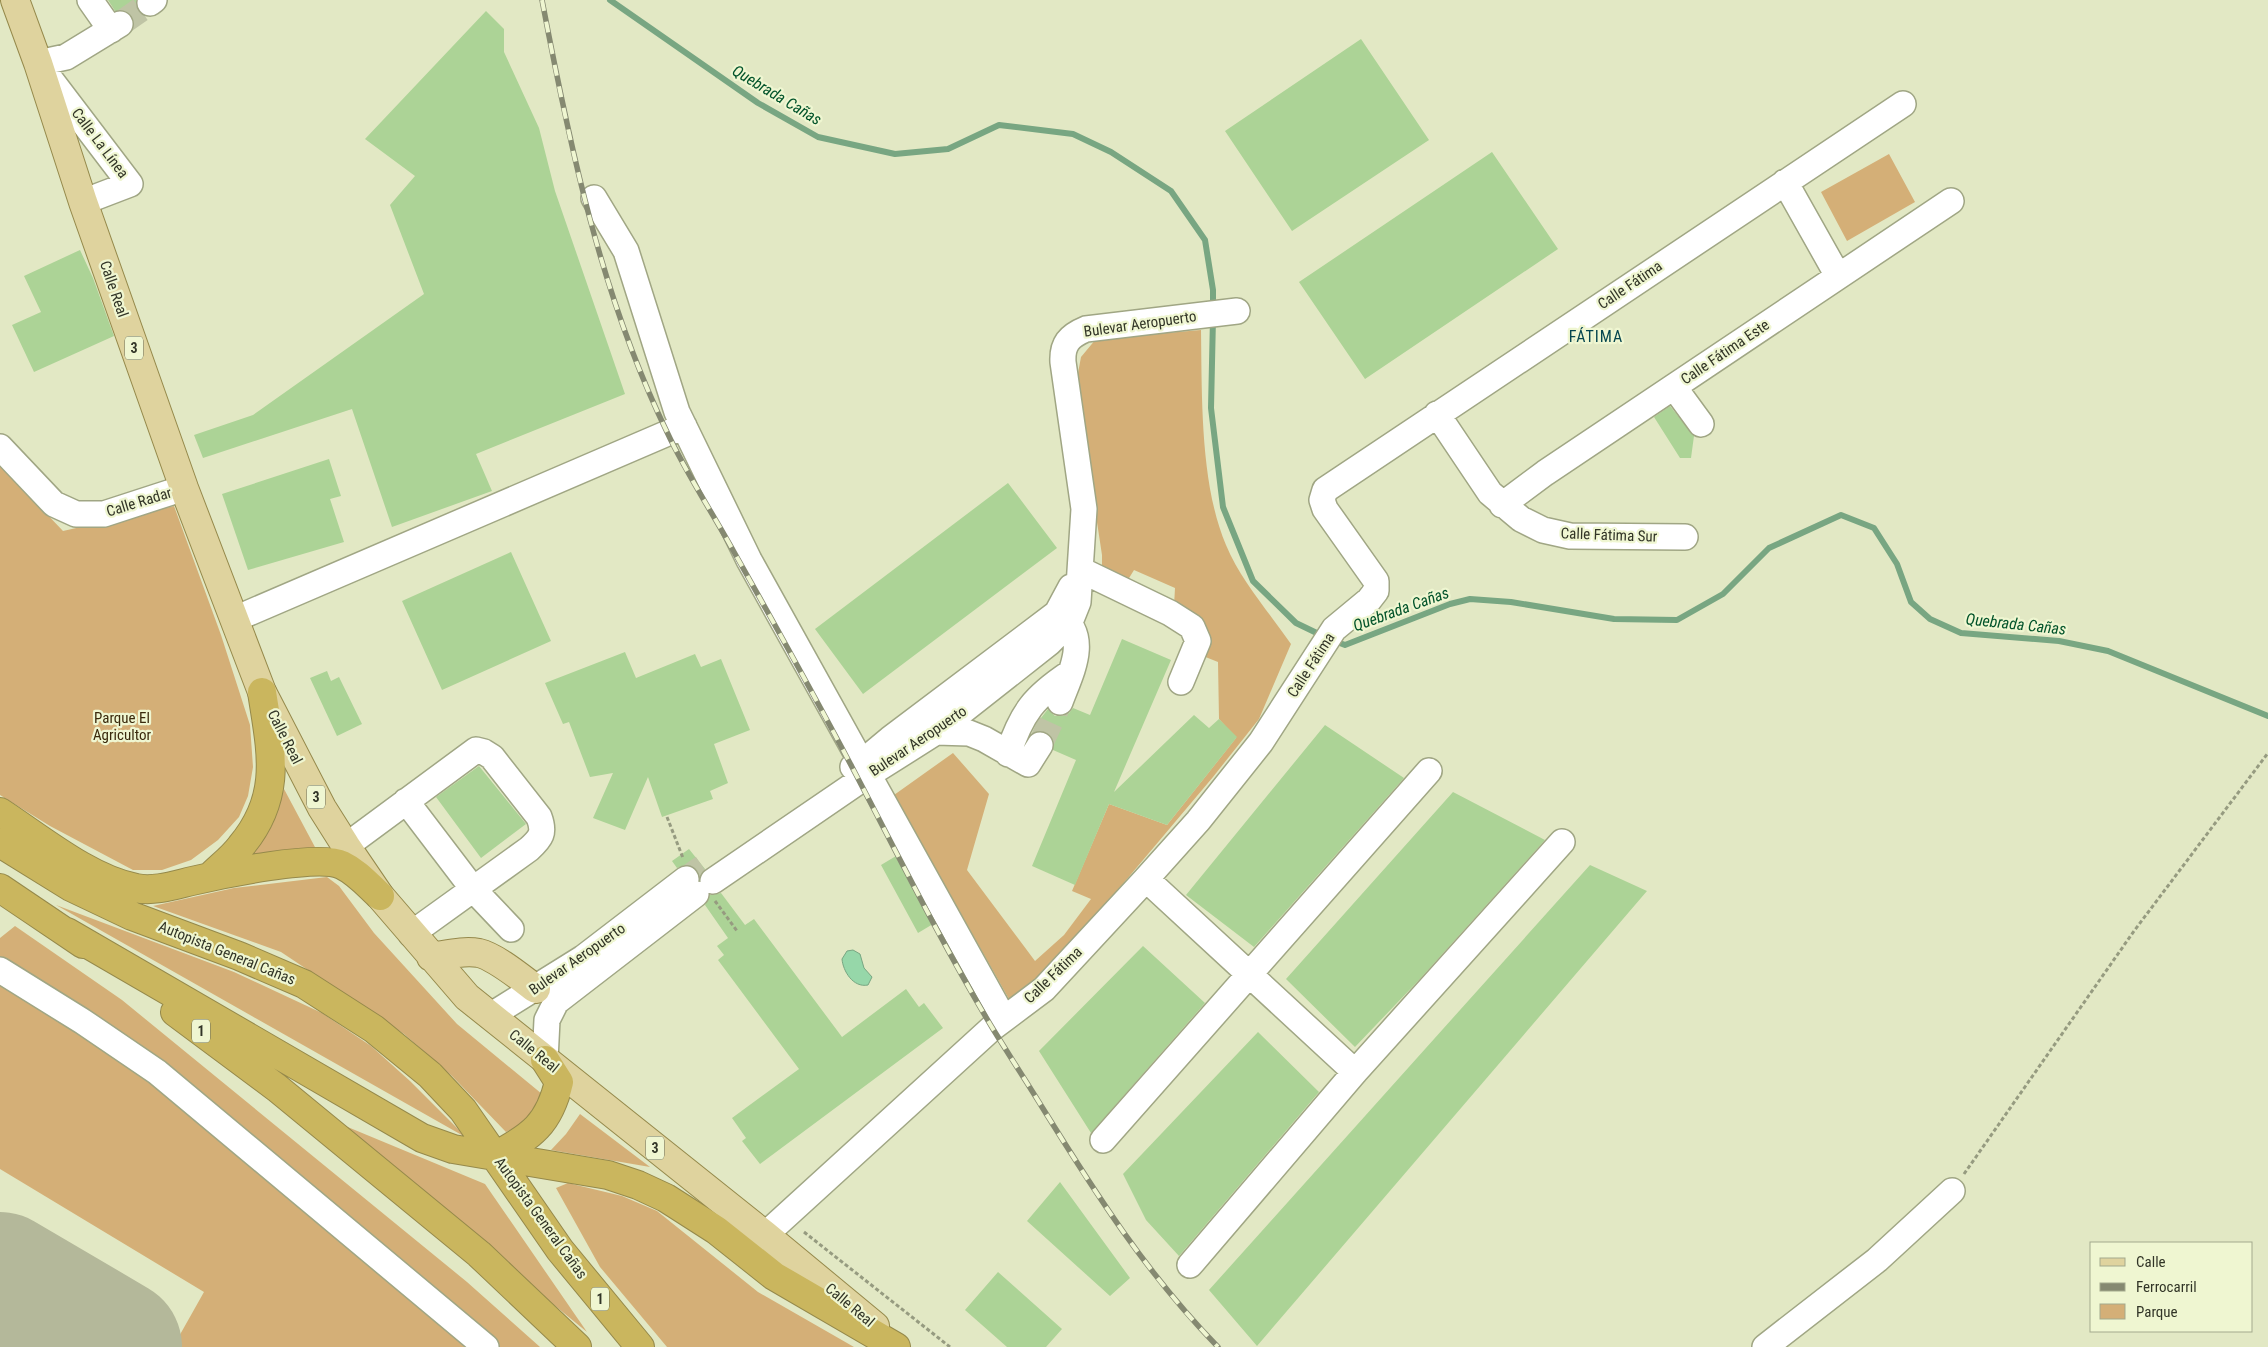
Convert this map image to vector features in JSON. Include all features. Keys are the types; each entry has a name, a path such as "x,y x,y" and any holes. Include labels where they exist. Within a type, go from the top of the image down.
{"highway":[{"path":"212,876 241,847 255,827 264,807 270,786 272,760 262,692"},
{"path":"0,812 94,873 138,889 158,888 212,876 311,861 328,861 342,864 356,872 380,896"},
{"name":"Autopista General Cañas","path":"0,844 71,887 132,916 240,956 304,984 374,1029 430,1075 463,1110 560,1250 640,1347"},
{"name":"1","path":"0,888 67,932 284,1093 486,1259 577,1347"},
{"path":"67,932 422,1138 453,1149 608,1175 666,1198 716,1230 774,1276 896,1347"},
{"path":"496,1156 521,1142 538,1129 549,1114 559,1082 545,1060"}],"main road":[{"name":"Calle Real","path":"15,0 38,63 83,202 184,488 262,692 322,808 346,846 380,896 467,997 765,1235 900,1347"},
{"path":"431,957 463,952 478,953 488,957 536,989"}],"street":[{"path":"38,63 66,57 116,27 90,0"},
{"name":"Calle La Línea","path":"38,63 130,184 83,202"},
{"name":"Calle Fátima","path":"765,1235 1004,1019 1044,988 1146,880 1198,821 1261,742 1334,629 1370,600 1376,591 1376,580 1325,509 1322,500 1325,490 1903,104"},
{"path":"1785,182 1838,276"},
{"path":"594,198 626,251 677,412 749,560 1004,1019"},
{"name":"Calle Fátima Este","path":"1502,505 1545,473 1951,201"},
{"name":"Bulevar Aeropuerto","path":"545,1060 544,1036 551,1010 589,965 818,788 864,768 936,732 1049,644 1063,617 1081,570 1084,509 1063,352 1066,342 1075,334 1086,329 1236,311"},
{"path":"1674,387 1701,424"},
{"name":"Calle Fátima Sur","path":"1437,414 1490,493 1521,519 1557,535 1685,537"},
{"path":"235,619 684,426"},
{"name":"Calle Radar","path":"0,447 54,504 76,514 104,514 184,488"},
{"path":"1081,570 1170,613 1192,627 1198,641 1180,682"},
{"path":"1060,702 1077,656 1076,643 1063,617"},
{"name":"Bulevar Aeropuerto","path":"864,768 1063,617"},
{"path":"1008,754 1015,732 1030,705 1051,686 1070,673"},
{"path":"936,732 969,733 984,739 1028,764 1040,745"},
{"path":"346,846 476,750 492,757 538,817 543,828 541,838 530,849 411,934"},
{"path":"1103,1140 1429,771"},
{"path":"406,801 473,889 511,929"},
{"path":"1190,1265 1355,1072 1562,842"},
{"path":"1146,880 1355,1072"},
{"name":"Bulevar Aeropuerto","path":"490,1016 536,989 589,965"},
{"path":"0,970 82,1021 157,1072 486,1347"},
{"path":"1765,1347 1877,1260 1952,1191"}],"path":[{"path":"1952,1191 2134,931 2268,753"},
{"path":"804,1232 950,1347"}],"green space":[{"path":"1889,154 1915,202 1847,241 1821,192"},
{"path":"1201,330 1204,439 1211,495 1218,521 1226,545 1239,571 1291,644 1259,719 1213,777 1041,981 1014,1008 894,795 953,753 989,794 967,870 1035,961 1064,935 1091,899 1072,891 1109,804 1167,825 1236,738 1219,719 1218,662 1203,656 1174,606 1175,588 1134,570 1126,583 1102,572 1102,555 1076,384 1081,357 1096,339"},
{"name":"Parque El Agricultor","path":"0,465 63,531 174,506 221,635 250,725 253,767 248,796 239,817 218,840 191,860 162,870 133,870 50,826 0,795"},
{"path":"284,789 316,849 246,863 271,827"},
{"path":"327,877 339,886 374,933 457,1024 542,1094 525,1122 506,1132 452,1076 404,1034 281,952 153,906 234,888"},
{"path":"56,905 234,972 322,1013 371,1046 410,1081 467,1138"},
{"path":"15,926 122,1000 467,1282 540,1347 173,1347 204,1292 0,1169 0,938"},
{"path":"580,1114 650,1167 551,1150 566,1134"},
{"path":"326,1118 485,1184 587,1332"},
{"path":"568,1183 622,1196 657,1211 758,1292 854,1347 667,1347 600,1267 556,1188"}],"shaded area":[{"path":"853,950 860,954 864,968 872,977 868,985 858,984 853,981 844,969 842,959 847,951"}],"building":[{"path":"108,0 136,0 138,11 144,16 134,23 132,16 127,12 115,11"},
{"path":"486,11 504,29 504,52 539,128 555,191 625,394 476,454 492,491 392,527 352,409 203,458 194,435 253,415 424,294 390,205 415,176 365,139"},
{"path":"1361,39 1429,140 1292,231 1225,131"},
{"path":"1492,152 1558,249 1365,379 1299,282"},
{"path":"80,250 93,278 114,336 34,372 12,325 41,312 24,276"},
{"path":"1670,406 1694,436 1691,458 1680,458 1654,417"},
{"path":"329,459 341,496 330,499 344,542 248,570 222,494"},
{"path":"1008,483 1057,548 863,694 815,629"},
{"path":"511,552 551,641 442,690 402,601"},
{"path":"1122,639 1171,660 1114,792 1194,715 1209,728 1219,719 1237,737 1167,825 1109,804 1075,885 1032,866 1076,760 1053,750 1053,739 1047,733 1040,731 1033,733 1037,723 1048,709 1055,716 1063,716 1073,708 1090,715"},
{"path":"625,652 636,678 695,654 701,667 721,659 750,730 714,744 728,783 710,791 713,799 662,817 648,777 625,830 593,818 613,773 590,777 569,722 563,724 545,683"},
{"path":"327,671 331,681 339,677 362,724 337,736 310,678"},
{"path":"1325,725 1404,778 1254,947 1186,895"},
{"path":"479,766 526,824 481,858 436,797"},
{"path":"1453,792 1545,840 1418,981 1355,1047 1286,979"},
{"path":"689,849 705,869 700,876 692,866 685,865 677,868 672,861"},
{"path":"896,856 933,924 918,933 881,865"},
{"path":"1590,865 1647,891 1257,1346 1209,1290"},
{"path":"721,893 745,925 754,919 842,1037 906,989 919,1007 924,1003 943,1028 760,1164 742,1141 746,1138 732,1118 799,1069 718,960 724,955 717,946 728,938 705,905 710,895"},
{"path":"1143,946 1205,1003 1091,1133 1039,1051"},
{"path":"1258,1032 1319,1092 1179,1256 1146,1220 1123,1174"},
{"path":"1060,1182 1130,1278 1110,1296 1027,1221"},
{"path":"998,1272 1062,1329 1046,1347 1007,1347 965,1310"}],"waterway":[{"name":"Quebrada Cañas","path":"610,0 758,103 818,137 895,154 948,149 999,125 1073,134 1111,152 1171,191 1205,240 1213,290 1213,308"},
{"name":"Quebrada Cañas","path":"1213,318 1211,408 1223,507 1253,581 1296,623 1323,636"},
{"name":"Quebrada Cañas","path":"1332,640 1345,645 1450,604 1470,599 1511,602 1614,619 1677,620 1723,594 1769,548 1841,515 1874,528 1897,564 1911,602 1930,619 1961,633 2059,641 2108,651 2268,716"}],"taxiway":[{"path":"45,1307 65,1347"}],"runway":[{"path":"0,1280 114,1347"}],"tunnel":[{"path":"120,24 150,3"},
{"path":"1040,745 1060,702"},
{"path":"686,879 703,867"}],"railway":[{"path":"542,0 564,110 590,220 624,328 644,380 674,447 809,686 938,932 993,1029 1082,1171 1123,1232 1168,1291 1218,1347"}],"district":[{"name":"FÁTIMA","path":"1596,336"}]}
